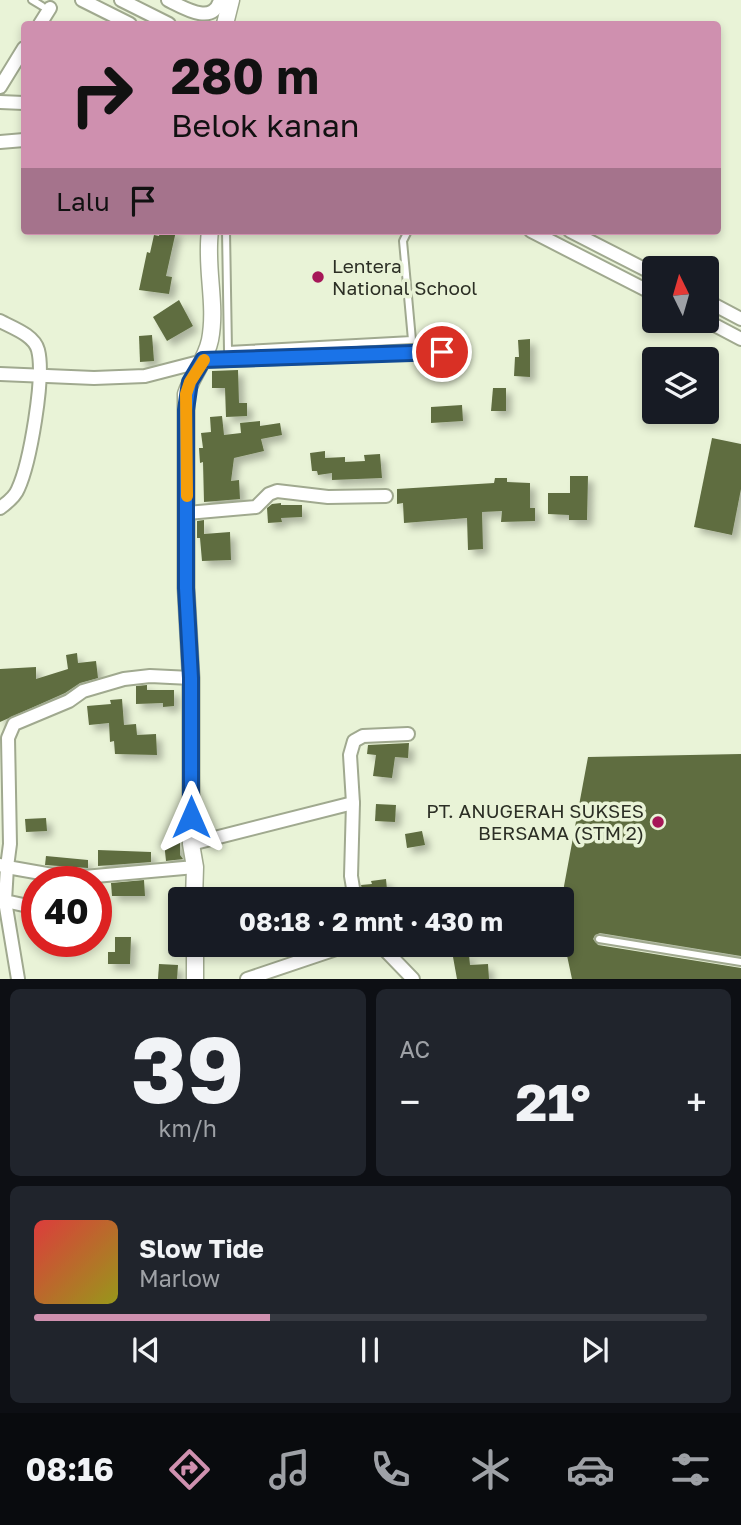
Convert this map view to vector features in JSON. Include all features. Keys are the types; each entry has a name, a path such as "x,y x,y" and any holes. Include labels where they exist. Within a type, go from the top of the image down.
{"street":[{"path":"82,0 124,21"},
{"path":"121,0 163,21"},
{"path":"169,0 194,13 213,13 220,0"},
{"path":"226,21 231,0"},
{"path":"41,21 46,7"},
{"path":"0,87 21,53"},
{"path":"0,102 21,103"},
{"path":"0,142 21,141"},
{"path":"194,887 195,867 191,844 191,678 186,588 186,394 203,360 211,332 210,235"},
{"path":"539,235 642,288"},
{"path":"578,235 642,268"},
{"path":"719,307 741,319"},
{"path":"0,321 32,340 38,349 39,377 31,443 18,490 0,508"},
{"path":"719,327 741,339"},
{"path":"0,374 39,377 145,376 203,360 442,352"},
{"path":"187,513 256,507 269,494 277,491 328,497 386,496"},
{"path":"18,979 5,901 4,866 10,844 8,738 14,724 69,701 83,691 124,679 191,678"},
{"path":"353,887 350,755 354,741 363,736 408,734"},
{"path":"191,844 353,803"},
{"path":"4,866 21,871"},
{"path":"112,874 195,867"},
{"path":"5,901 21,904"},
{"path":"195,957 195,979"},
{"path":"247,979 312,957"},
{"path":"392,957 414,979"}],"lane":[{"path":"32,0 46,7"},
{"path":"226,235 228,350 412,340 403,241 406,235"},
{"path":"599,939 741,962"}],"building":[{"path":"154,235 175,235 166,276 172,277 169,294 139,290 147,252 150,253"},
{"path":"179,300 193,326 167,341 153,317"},
{"path":"152,335 154,361 140,362 139,336"},
{"path":"530,339 530,377 514,376 515,357 519,357 518,340"},
{"path":"238,370 239,403 247,403 247,416 226,417 225,388 212,388 212,371"},
{"path":"493,388 506,388 506,411 491,411"},
{"path":"462,405 463,421 431,423 431,407"},
{"path":"222,416 224,435 241,433 240,423 260,421 260,426 280,423 282,435 261,439 264,451 234,458 231,481 239,480 240,499 204,502 203,462 200,463 199,448 203,448 201,433 211,432 210,417"},
{"path":"712,438 741,444 741,489 732,535 694,527"},
{"path":"325,451 325,458 345,457 345,462 365,461 364,455 380,454 382,478 332,480 332,473 318,475 317,471 312,471 310,453"},
{"path":"570,476 588,476 587,520 569,520 569,515 548,514 548,493 570,493"},
{"path":"495,478 507,478 507,482 530,483 530,508 535,508 535,521 501,522 502,511 482,512 483,549 468,550 467,518 404,523 403,503 397,504 397,489 494,483"},
{"path":"281,503 302,505 302,517 281,518 282,522 268,523 267,508"},
{"path":"204,520 204,534 230,532 231,560 202,561 200,538 197,538 197,521"},
{"path":"77,653 78,663 96,661 98,678 80,683 65,693 0,722 0,669 36,667 36,679 68,669 66,655"},
{"path":"147,685 147,690 174,690 174,706 163,707 163,703 136,704 136,686"},
{"path":"122,699 124,725 136,724 137,735 156,734 157,755 115,754 114,741 110,742 109,723 89,725 87,706 111,704 110,700"},
{"path":"409,743 408,758 395,757 392,778 373,776 376,755 367,754 368,745"},
{"name":"PT. ANUGERAH SUKSES BERSAMA (STM 2)","path":"741,754 741,956 600,933 593,939 598,945 741,968 741,979 572,979 567,957 574,957 574,887 564,886 588,757"},
{"path":"376,804 396,805 395,822 375,821"},
{"path":"46,818 47,831 26,832 25,819"},
{"path":"422,831 425,845 407,848 405,834"},
{"path":"164,842 180,842 180,855 183,859 166,861"},
{"path":"98,850 151,852 151,862 98,866"},
{"path":"46,856 88,860 88,866 45,865"},
{"path":"386,879 387,887 361,887 372,884 371,881"},
{"path":"144,880 145,896 112,896 112,883"},
{"path":"115,937 131,937 130,964 108,964 108,957 112,957 112,952 115,952"},
{"path":"453,957 469,957 470,965 488,964 489,979 457,979"},
{"path":"159,964 178,965 177,979 158,979"}],"slow traffic":[{"path":"187,496 186,394 195,372 204,360"}],"place":[{"name":"Lentera National School","path":"318,277"},
{"name":"PT. ANUGERAH SUKSES BERSAMA (STM 2)","path":"658,822"}],"route":[{"path":"191,817 191,678 186,588 186,394 195,372 203,360 442,352"}]}
